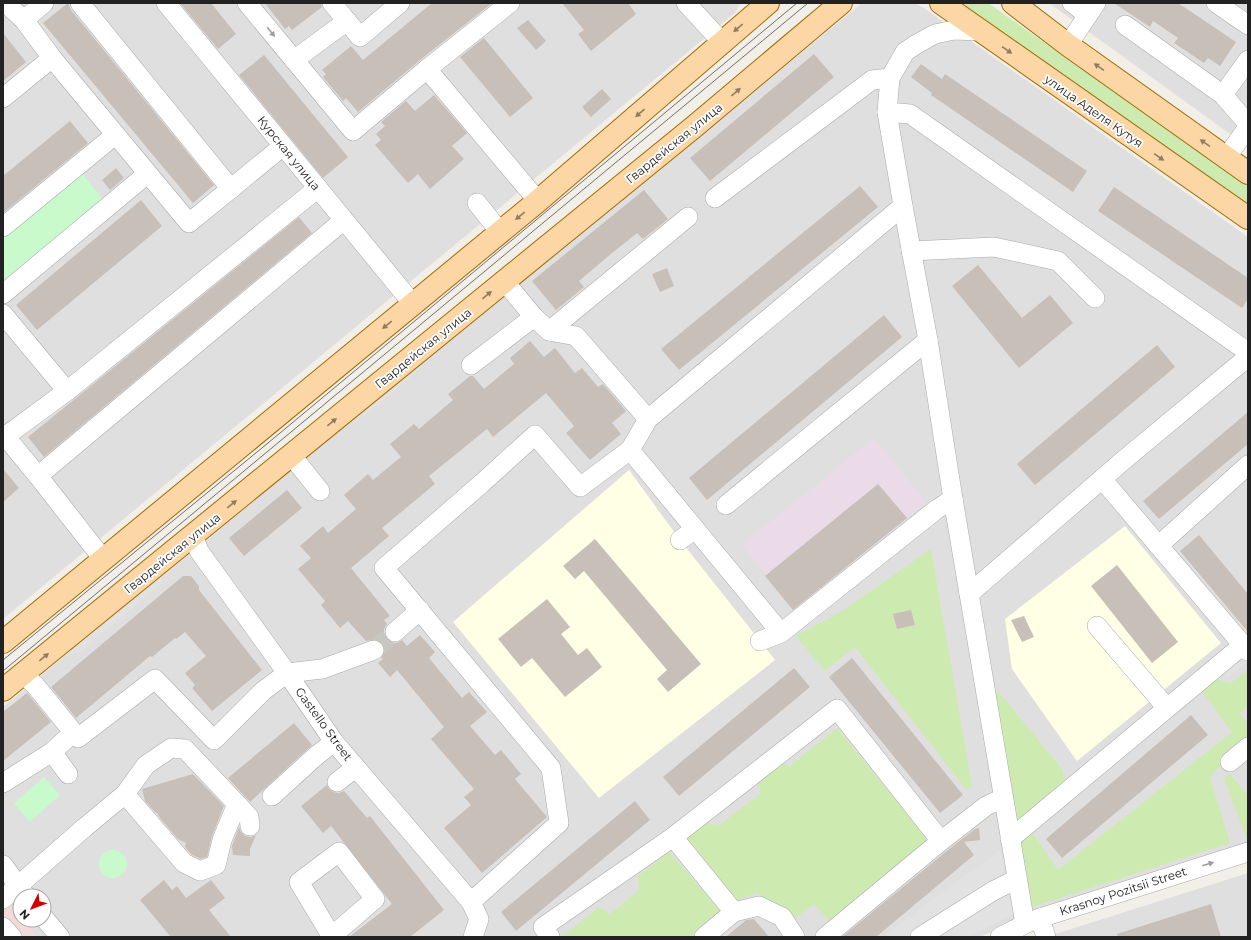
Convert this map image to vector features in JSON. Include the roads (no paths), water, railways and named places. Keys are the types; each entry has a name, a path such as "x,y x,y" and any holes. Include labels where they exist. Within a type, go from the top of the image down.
{"main road":[{"path":"3,642 538,201 768,3"},
{"name":"Гвардейская улица","path":"3,690 695,126 842,3"},
{"name":"улица Аделя Кутуя","path":"941,3 1248,218"},
{"path":"1013,3 1068,45 1248,173"}],"street":[{"path":"44,3 12,13 52,58 189,223 283,146"},
{"path":"80,3 232,189"},
{"name":"Курская улица","path":"166,3 413,304"},
{"path":"247,3 353,131 427,69 510,3"},
{"path":"332,3 360,37 400,3"},
{"path":"686,3 722,42"},
{"path":"1068,45 1092,9 1072,3"},
{"path":"1216,3 1248,25"},
{"path":"294,60 347,21"},
{"path":"1125,25 1223,95 1248,124"},
{"path":"980,31 954,30 935,34 905,52 890,78 887,112 928,340 953,499 1017,879 1032,921 1046,937"},
{"path":"3,98 52,58"},
{"path":"1223,95 1248,60"},
{"path":"427,69 538,201"},
{"path":"715,198 872,80 890,78"},
{"path":"887,112 910,114 1248,352"},
{"path":"1226,158 1248,127"},
{"path":"3,228 115,135"},
{"path":"3,294 148,174"},
{"path":"103,560 38,476 4,437 67,391 318,188"},
{"path":"477,203 500,232"},
{"path":"471,902 559,823 551,768 384,568 535,436 580,487 630,450 648,419 903,206"},
{"path":"549,331 688,217"},
{"path":"38,476 344,220"},
{"path":"911,251 994,247 1058,261 1095,298"},
{"path":"504,281 534,317 549,331 576,336 648,419"},
{"path":"3,314 67,391"},
{"path":"471,365 534,317"},
{"path":"726,505 928,340"},
{"path":"969,594 1102,479 1248,357"},
{"path":"630,450 688,534 781,633"},
{"path":"291,455 320,491"},
{"path":"1158,546 1248,465"},
{"path":"1010,839 1167,708 1245,648 1102,479"},
{"path":"760,641 781,633 936,509 953,499"},
{"name":"Gastello Street","path":"193,535 199,551 288,673 334,742 471,902 479,919 473,937"},
{"path":"395,632 420,610"},
{"path":"1098,626 1167,708"},
{"path":"24,674 35,685 78,738 155,679 209,747 263,691 288,673 322,669 374,650"},
{"path":"550,937 543,927 673,837 837,709 941,841"},
{"path":"272,796 317,755 334,742"},
{"path":"3,783 58,746 68,774"},
{"path":"1230,762 1248,747"},
{"path":"25,888 125,794 146,765 171,748 185,749 249,817 250,826"},
{"path":"336,782 355,768"},
{"path":"125,794 184,863 200,871 216,865 222,840 237,804"},
{"path":"825,937 941,841 986,806 1003,798"},
{"path":"673,837 734,912"},
{"name":"Krasnoy Pozitsii Street","path":"1000,937 1032,921 1247,857"},
{"path":"3,865 20,888"},
{"path":"920,937 993,891 1017,879"},
{"path":"704,937 734,912 759,906 782,917 795,937"},
{"path":"3,927 12,937"},
{"path":"52,928 60,937"}],"tunnel":[{"path":"374,650 395,632"}],"tram line":[{"path":"3,660 268,443 797,3"},
{"path":"3,671 808,3"}]}
